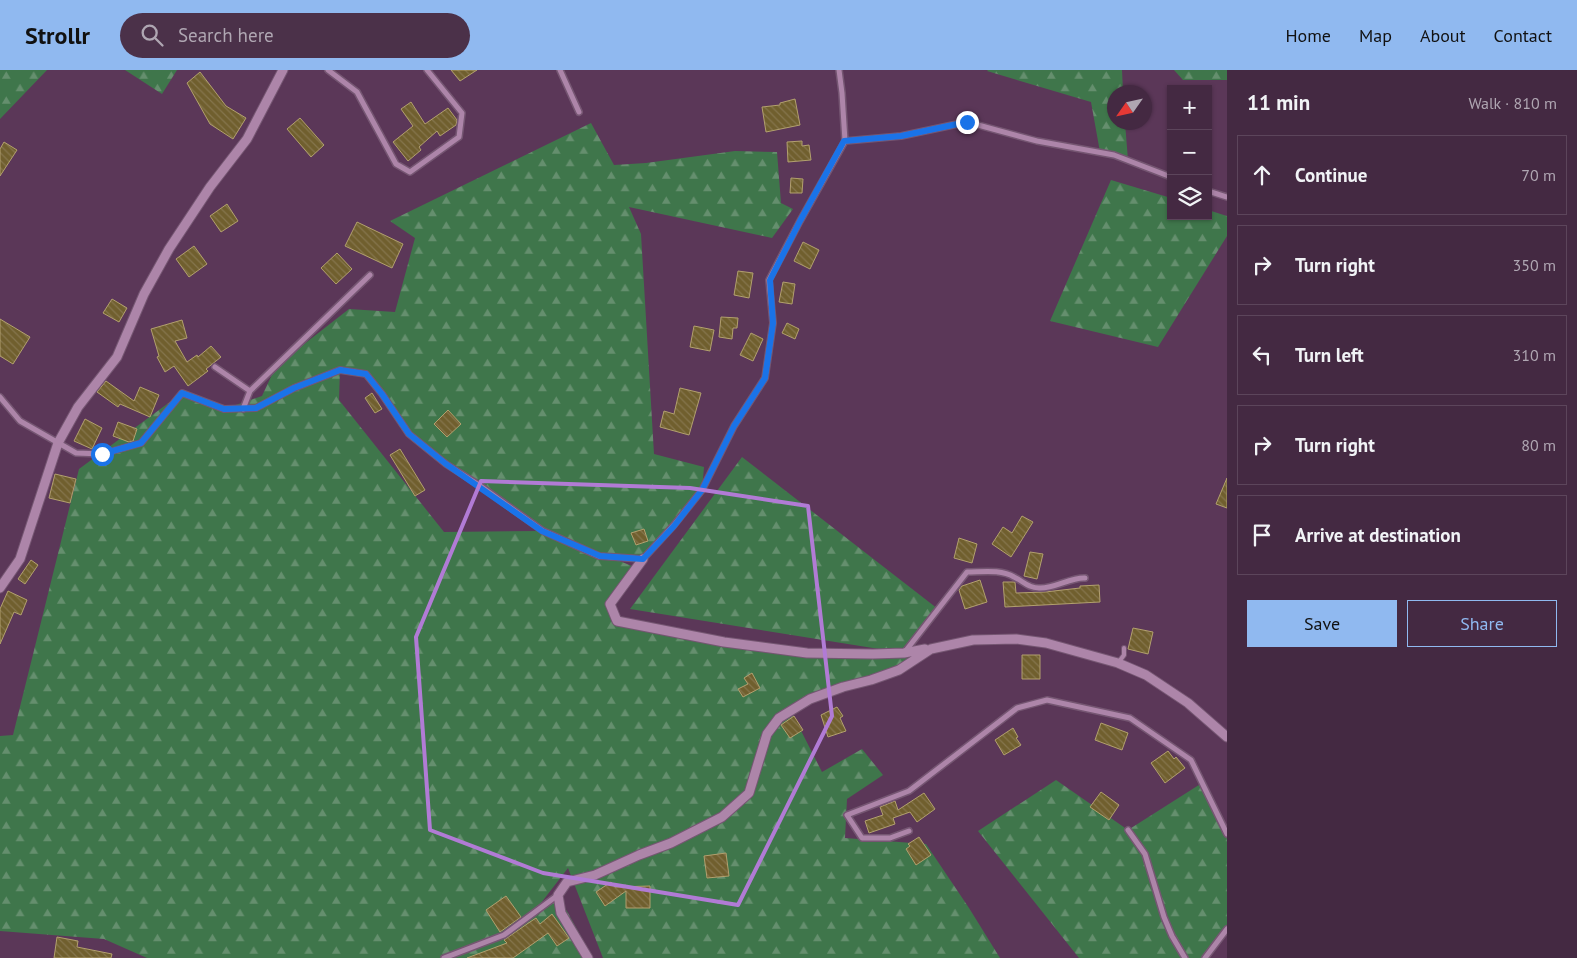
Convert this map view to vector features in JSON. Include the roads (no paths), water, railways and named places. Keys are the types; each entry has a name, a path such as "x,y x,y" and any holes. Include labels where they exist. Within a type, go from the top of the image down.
{"street":[{"path":"0,588 20,559 58,443 78,407 118,357 144,294 169,249 210,187 247,139 283,70"},
{"path":"328,70 357,92 396,164 410,172 459,138 462,113 427,70"},
{"path":"560,70 579,112"},
{"path":"839,70 844,141 770,280 773,323 765,378 734,426 702,490 674,526 643,559 610,604 617,621 724,642 807,653 904,653 973,640 1016,638 1046,643 1118,663 1146,675 1188,703 1227,737"},
{"path":"844,141 901,136 967,122 1037,140 1114,155 1167,175"},
{"path":"1212,192 1227,197"},
{"path":"244,408 250,391 370,275"},
{"path":"215,366 250,391"},
{"path":"0,397 20,421 58,443 76,453 102,454 141,443 182,393 224,409 256,408 294,388 340,370 366,374 409,434 446,464 542,531 600,556 643,559"},
{"path":"904,653 967,572 996,572 1014,576 1026,585 1040,588 1070,582 1078,577 1085,578"},
{"path":"444,958 504,935 558,896 568,882 595,875 671,843 722,817 748,793 760,760 766,734 779,718 810,699 899,670 931,648"},
{"path":"909,831 890,838 862,838 846,815 909,791 1017,708 1047,700 1130,718 1191,760 1227,834"},
{"path":"1128,830 1145,854 1164,917 1172,936 1185,958"},
{"path":"558,896 561,913 588,958"},
{"path":"1206,958 1227,929"}],"lane":[{"path":"1118,663 1124,655 1124,648"}]}
